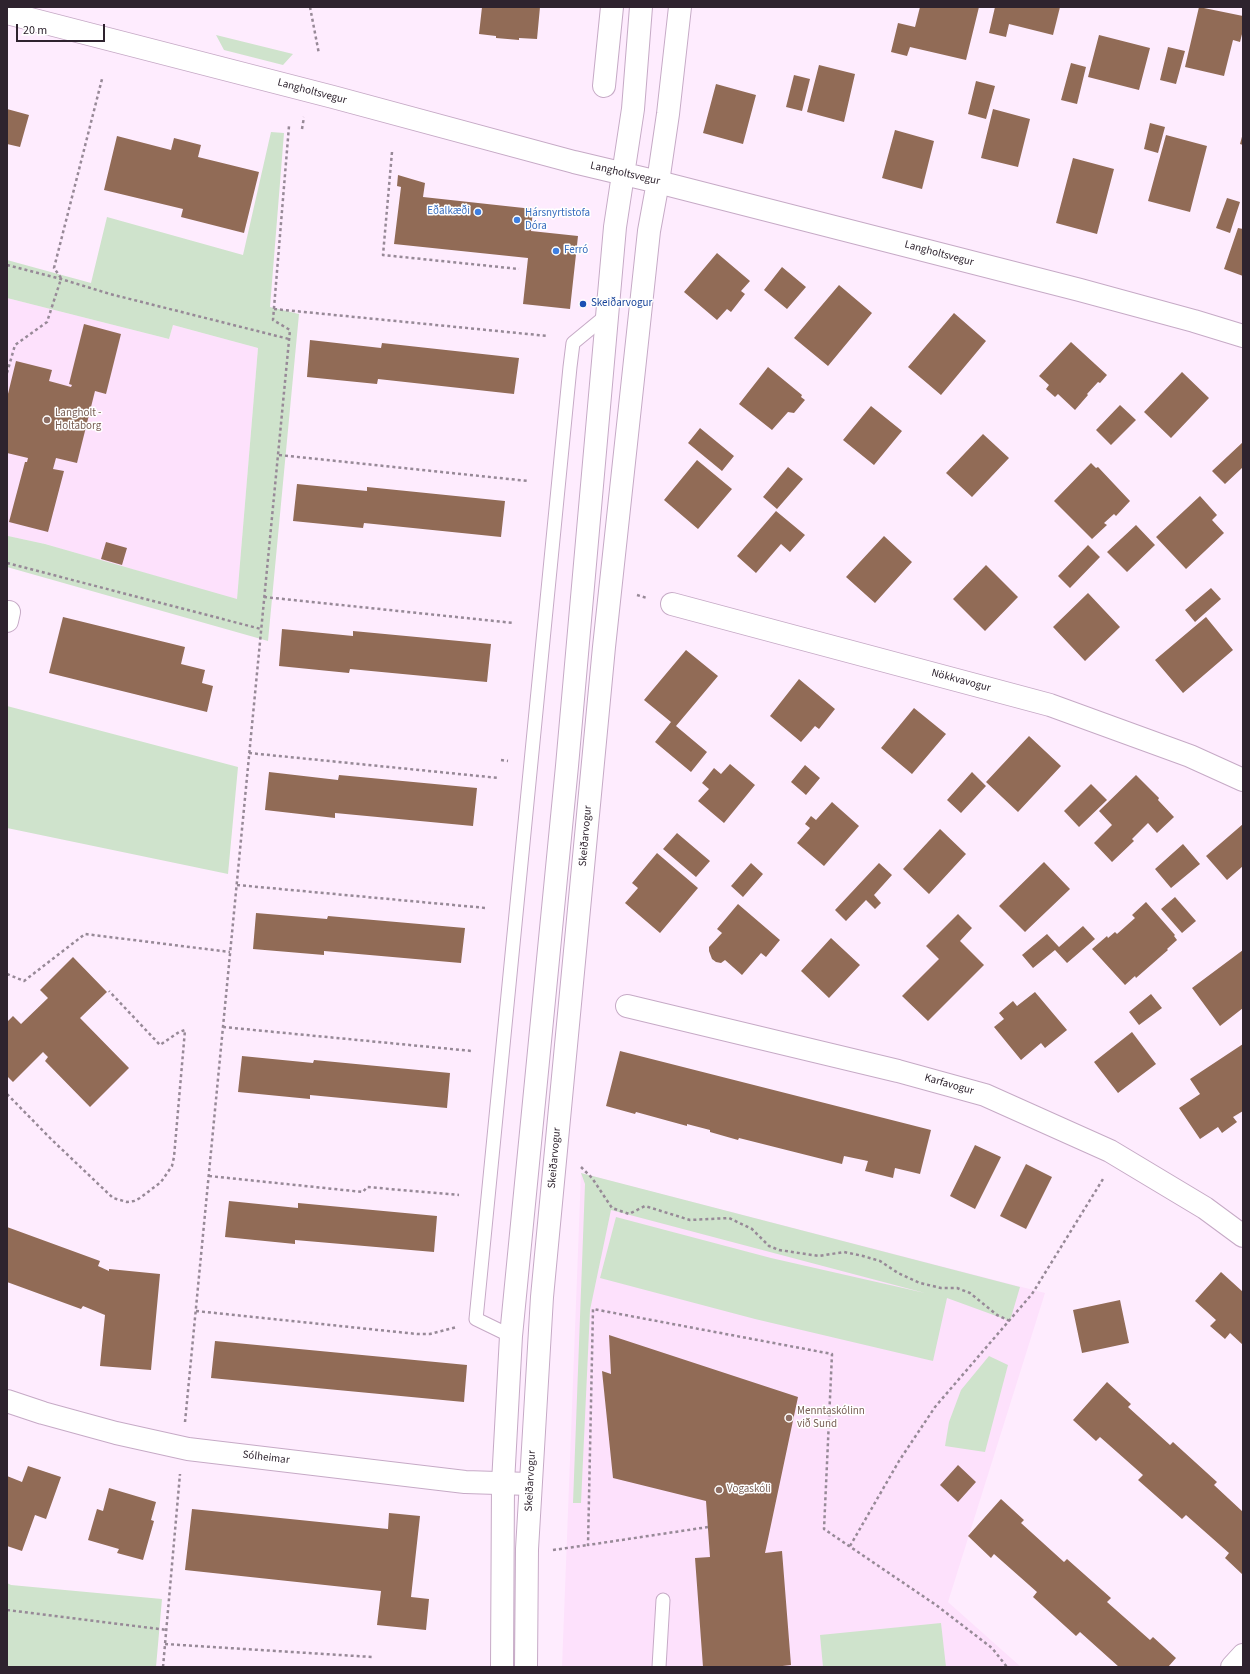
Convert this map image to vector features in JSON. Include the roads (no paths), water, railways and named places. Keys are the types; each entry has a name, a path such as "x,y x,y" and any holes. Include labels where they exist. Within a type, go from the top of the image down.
{"street":[{"path":"502,1667 503,1483 511,1336 567,766 615,227 633,109 641,9 612,7 604,86"},
{"name":"Skeiðarvogur","path":"526,1667 527,1549 542,1297 604,647 649,231 658,182 680,7"},
{"name":"Langholtsvegur","path":"7,13 624,174 1080,290 1243,336"},
{"name":"Nökkvavogur","path":"672,604 1050,705 1190,756 1243,780"},
{"path":"7,612 9,612 7,621"},
{"name":"Karfavogur","path":"626,1006 898,1071 985,1095 1110,1151 1205,1208 1243,1236"},
{"name":"Sólheimar","path":"7,1401 42,1413 116,1433 188,1449 465,1482 530,1484"},
{"path":"1232,1667 1243,1655"}],"lane":[{"path":"511,1336 476,1319 573,343 607,315"},
{"path":"660,1667 663,1600"}],"place":[{"name":"Eðalkæði","path":"478,212"},
{"name":"Hársnyrtistofa Dóra","path":"517,220"},
{"name":"Ferró","path":"556,251"},
{"name":"Skeiðarvogur","path":"583,304"},
{"name":"Langholt - Holtaborg","path":"47,420"},
{"name":"Menntaskólinn við Sund","path":"789,1418"},
{"name":"Vogaskóli","path":"719,1490"}]}
